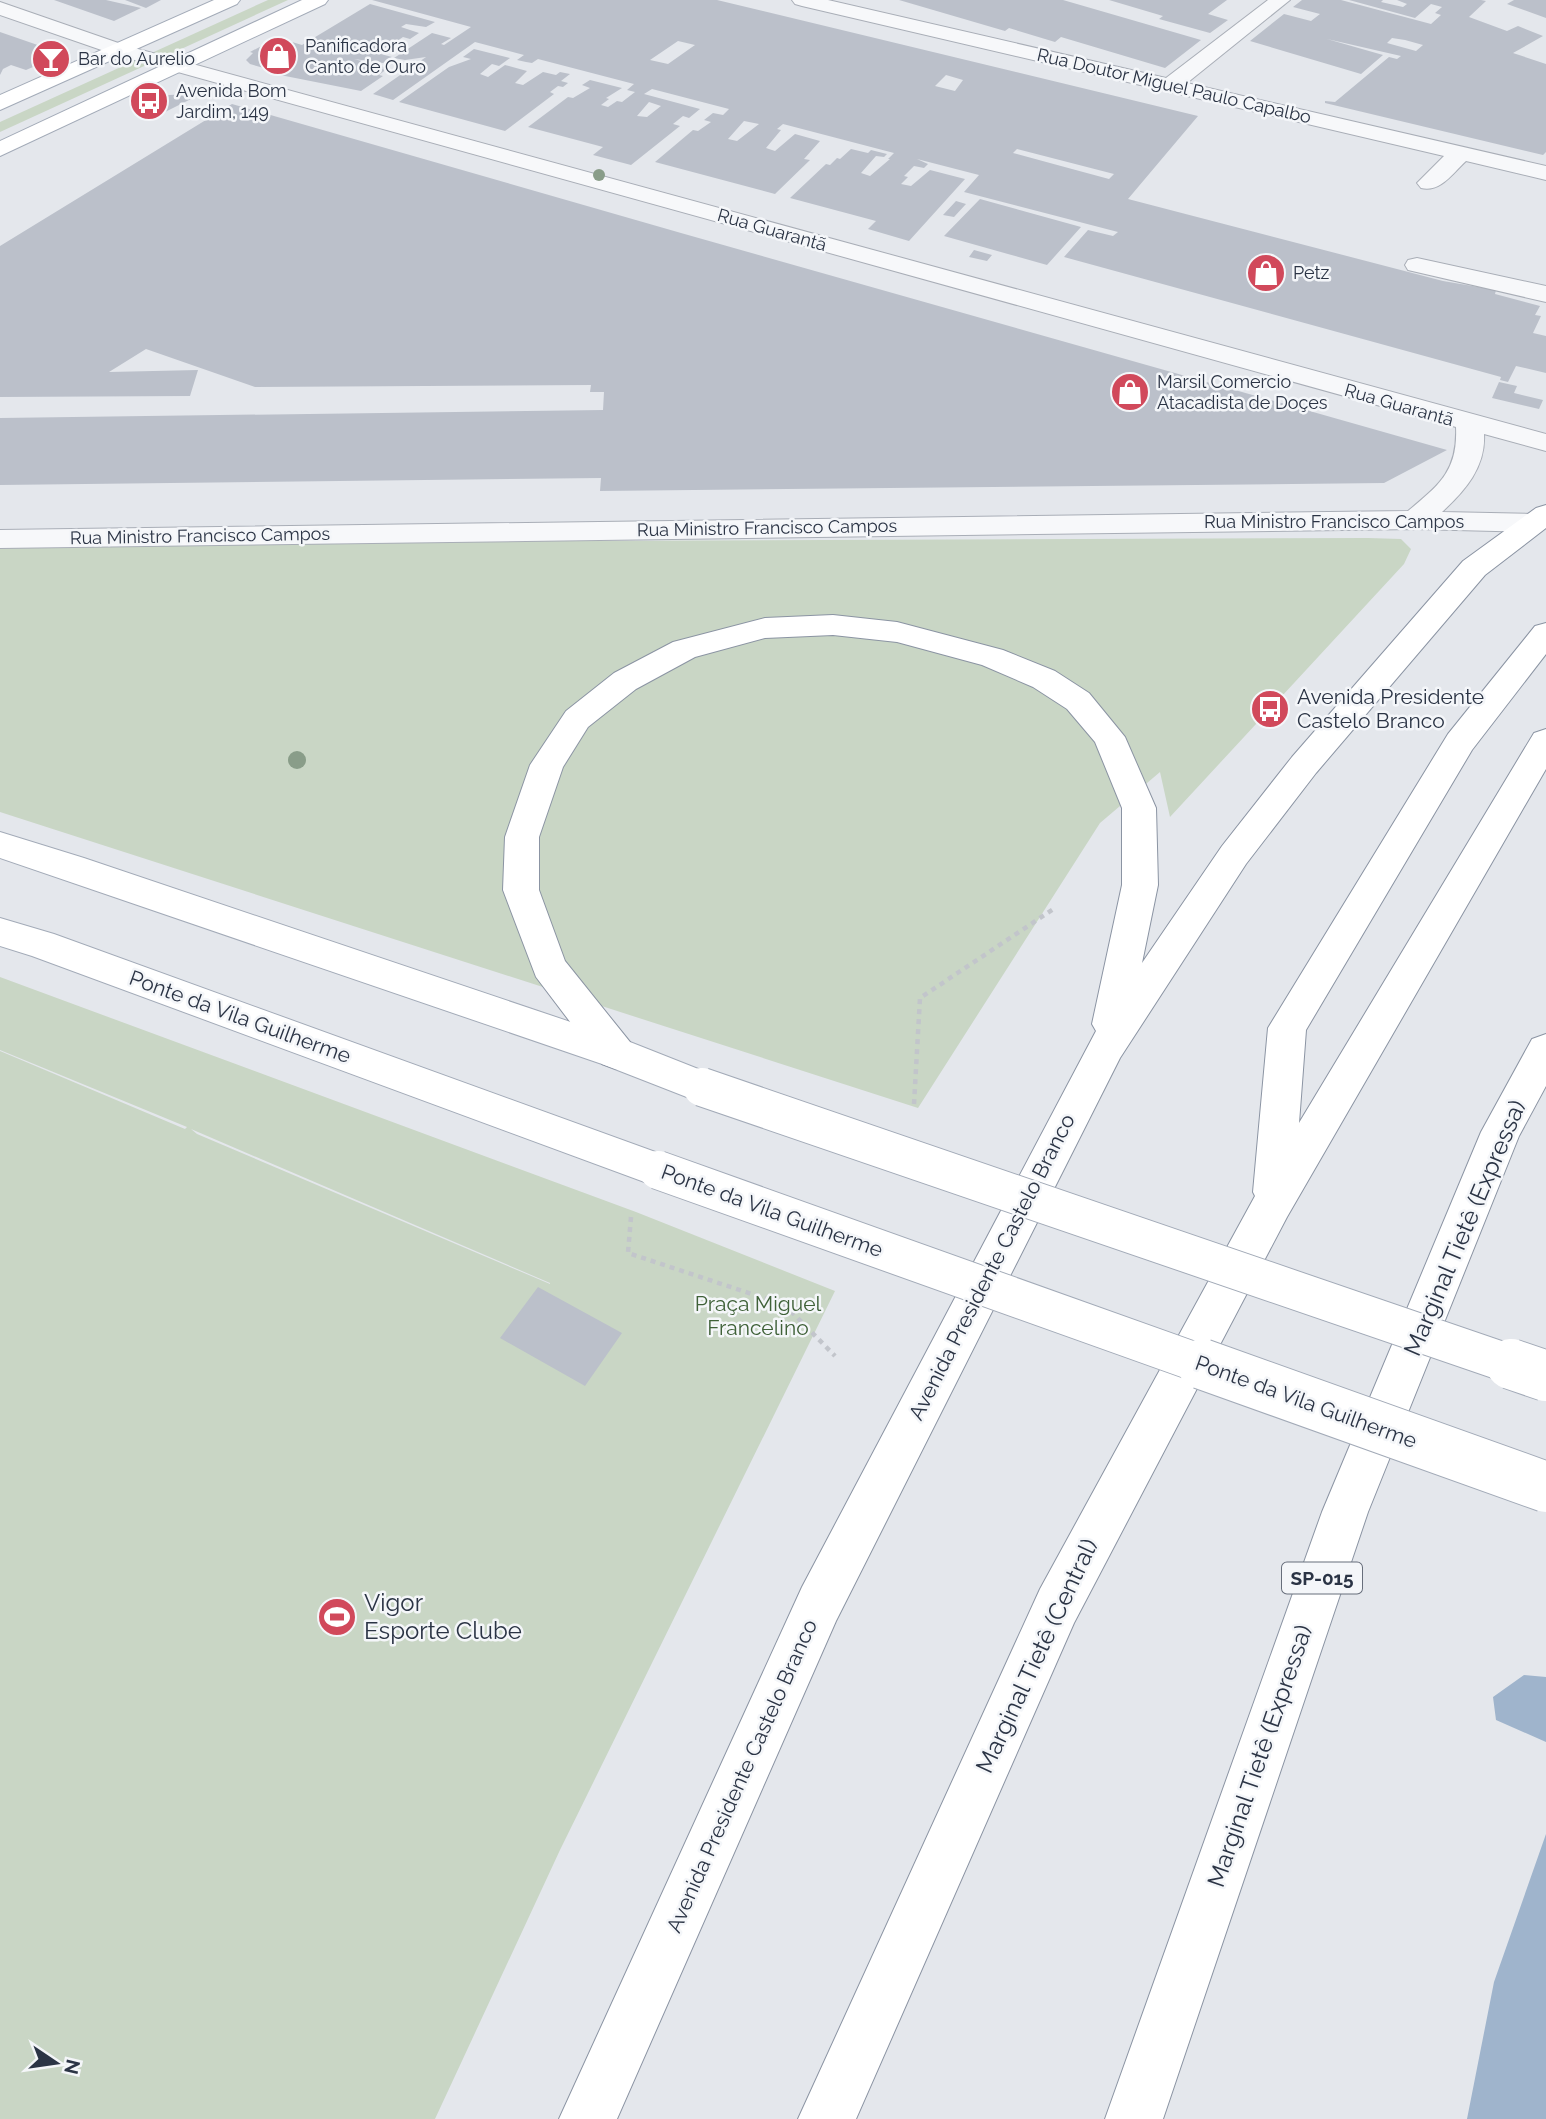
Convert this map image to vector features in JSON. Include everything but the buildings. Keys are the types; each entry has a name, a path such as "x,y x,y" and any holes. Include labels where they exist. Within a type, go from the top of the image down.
{"main road":[{"path":"0,103 230,0"},
{"path":"0,149 318,0"},
{"name":"Avenida Presidente Castelo Branco","path":"588,2119 819,1604 1106,1047 1234,855 1304,765 1474,568 1540,518"},
{"path":"616,1053 549,967 521,890 522,837 547,765 577,719 625,681 684,649 765,628 833,625 897,632 992,657 1044,679 1077,701 1108,737 1139,808 1140,885 1106,1047"},
{"path":"1272,1204 1287,1028 1460,742 1546,633"},
{"name":"Marginal Tietê (Central)","path":"827,2119 1056,1606 1272,1204 1546,741"},
{"path":"0,845 72,867 616,1053 702,1087 1546,1376"},
{"name":"Ponte da Vila Guilherme","path":"0,932 41,944 658,1170 1546,1487"},
{"name":"Marginal Tietê (Expressa)","path":"1134,2119 1345,1513 1501,1132 1546,1050"}],"street":[{"path":"1171,85 1280,0"},
{"name":"Rua Doutor Miguel Paulo Capalbo","path":"807,1 1546,173"},
{"name":"Rua Guarantã","path":"0,8 120,50 1469,424 1546,443"},
{"path":"1429,183 1461,153"},
{"path":"1417,265 1546,293"},
{"path":"1415,520 1452,487 1469,461 1472,443 1469,424"},
{"name":"Rua Ministro Francisco Campos","path":"0,540 1540,518"}],"path":[{"path":"913,1116 920,998 1055,908"},
{"path":"631,1212 628,1253 785,1306 835,1356"}],"green space":[{"path":"268,0 288,0 0,132 0,122"},
{"path":"1401,539 1411,549 1404,564 1170,817 1160,772 1100,823 918,1108 0,812 0,543"},
{"name":"Vigor Esporte Clube","path":"0,977 636,1212 835,1291 560,1850 435,2119 0,2119 0,1051 185,1129 187,1127 0,1050","holes":["191,1129 550,1283 197,1134"]}],"water":[{"path":"1524,1675 1546,1677 1546,1742 1496,1720 1493,1697"},
{"path":"1546,1834 1546,2119 1467,2119 1494,1982"}],"place":[{"name":"Panificadora Canto de Ouro","path":"278,56"},
{"name":"Bar do Aurelio","path":"51,59"},
{"name":"Avenida Bom Jardim, 149","path":"149,101"},
{"name":"Petz","path":"1266,273"},
{"name":"Marsil Comercio Atacadista de Doçes","path":"1130,392"},
{"name":"Avenida Presidente Castelo Branco","path":"1270,709"},
{"name":"Vigor Esporte Clube","path":"337,1617"}],"park label":[{"name":"Praça Miguel Francelino","path":"758,1316"}]}
